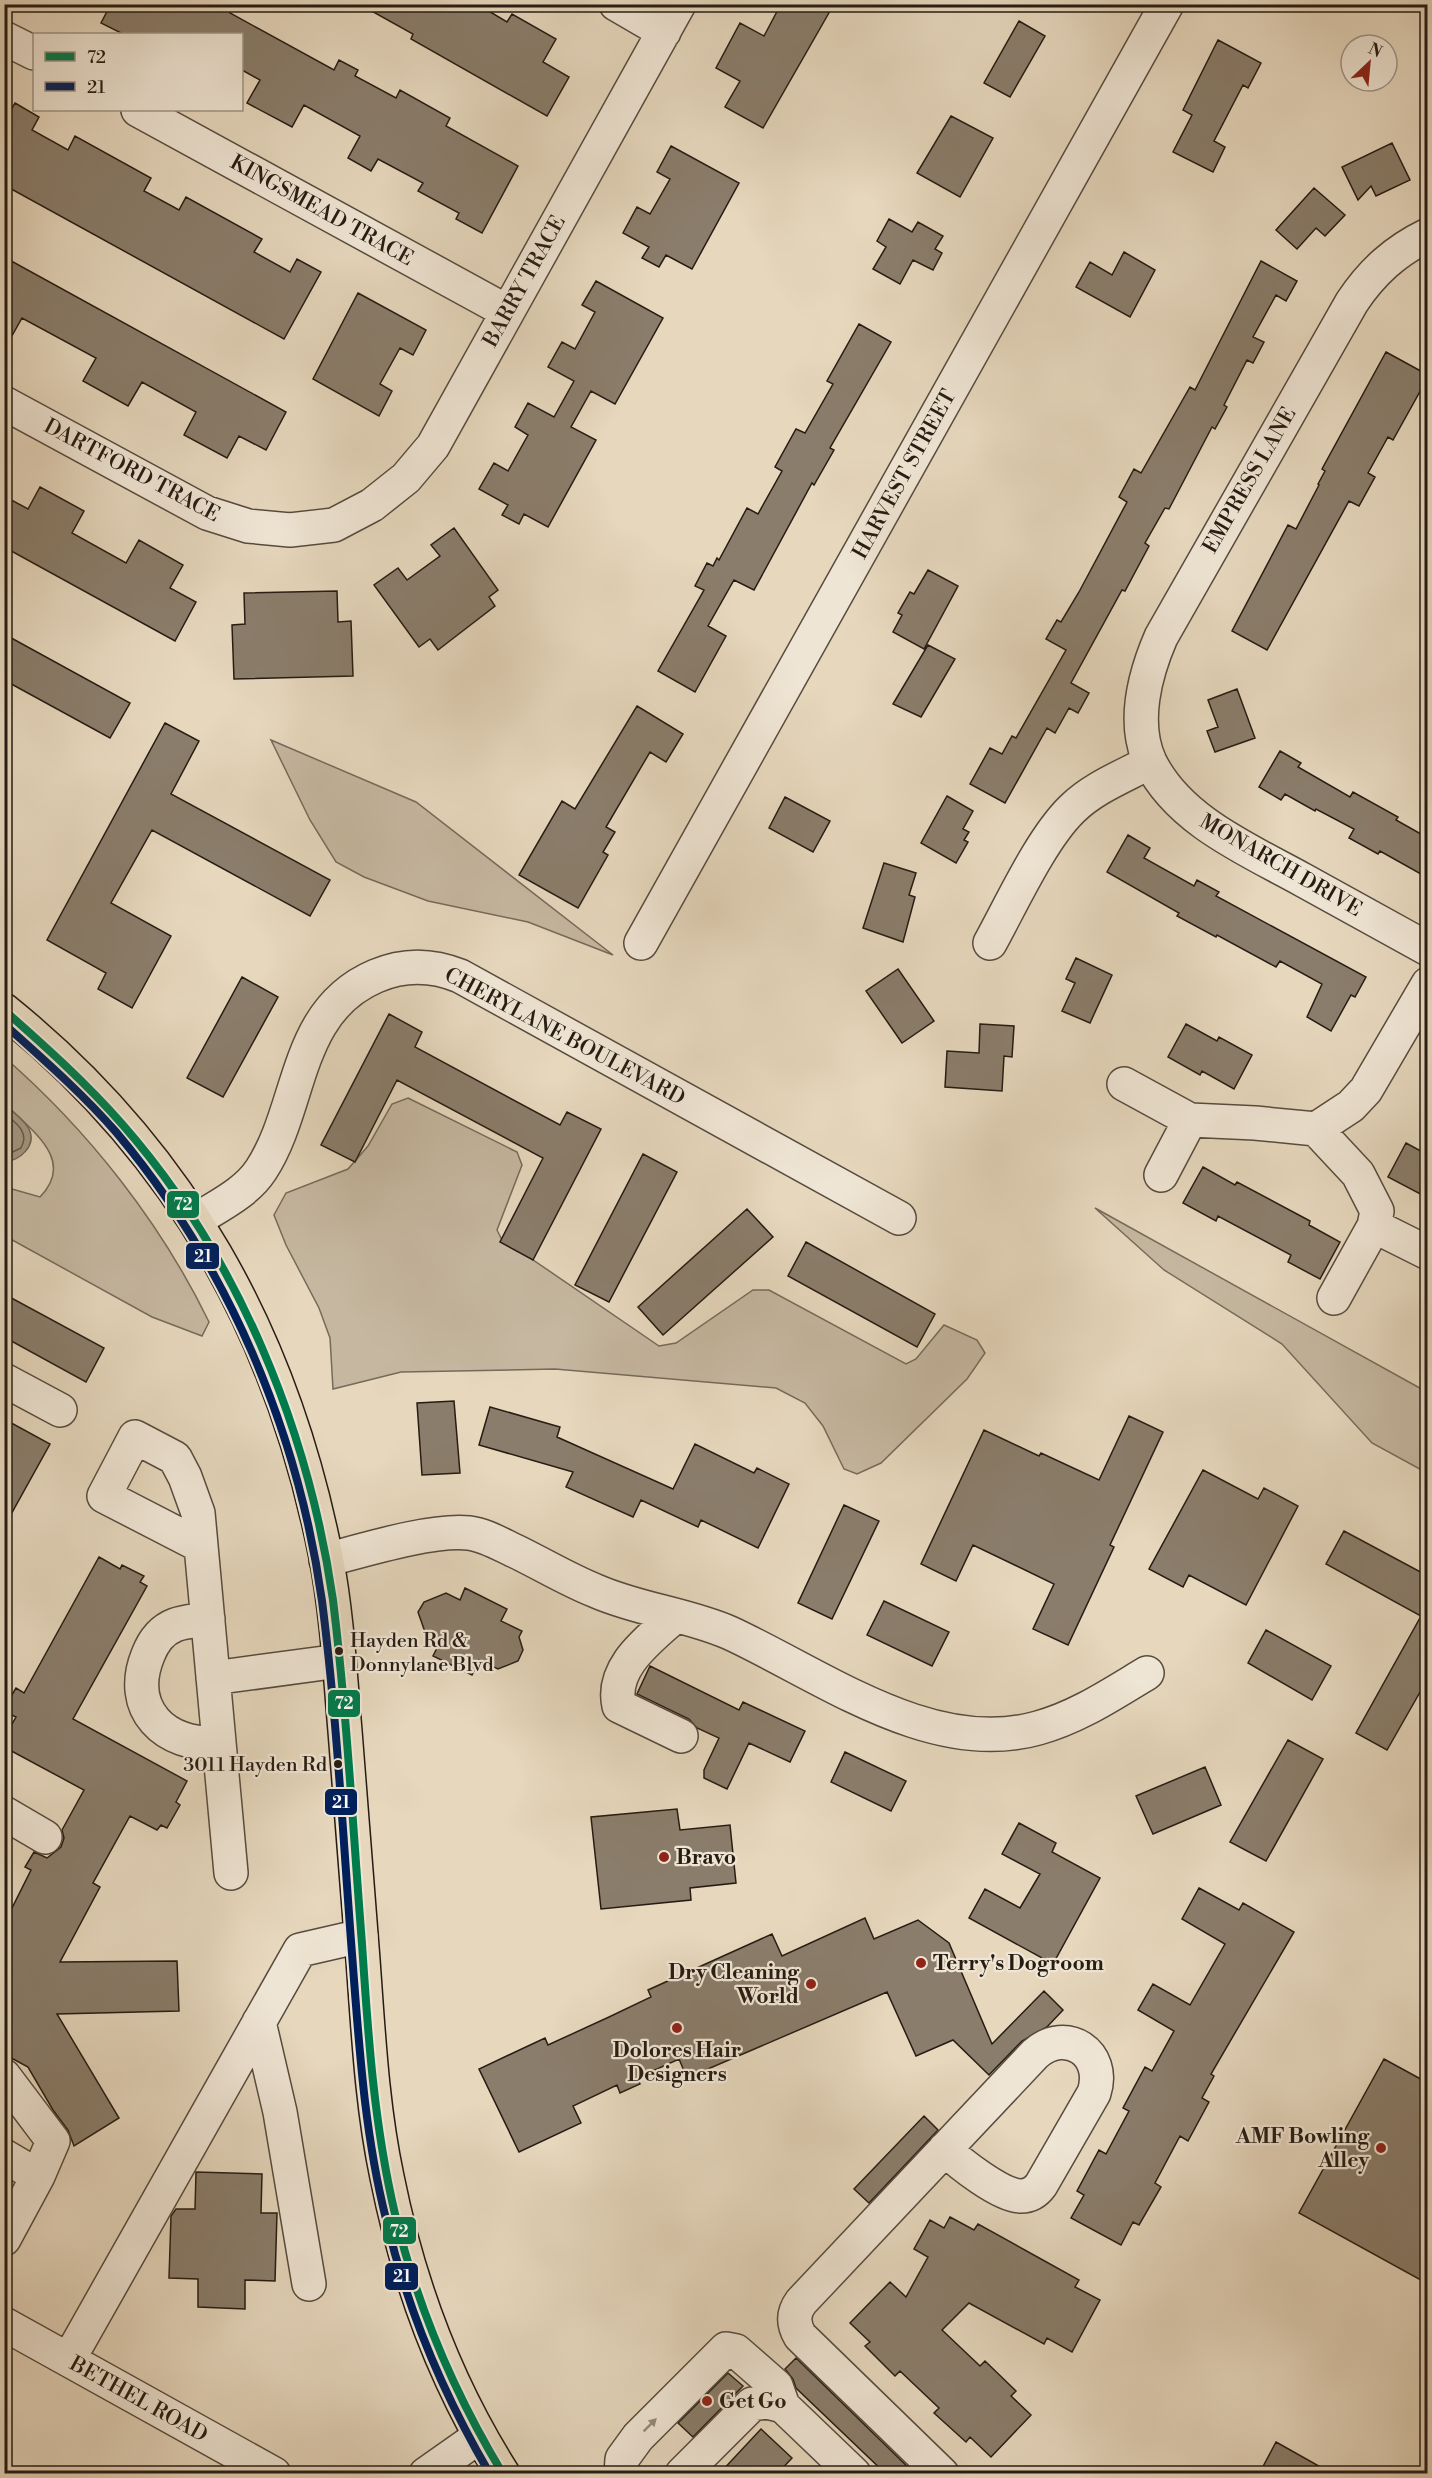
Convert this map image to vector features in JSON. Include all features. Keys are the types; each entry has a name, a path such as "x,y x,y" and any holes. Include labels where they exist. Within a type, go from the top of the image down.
{"main road":[{"path":"4,1010 43,1041 112,1110 163,1173 196,1220 225,1268 273,1370 313,1498 327,1560 339,1661 377,2119 386,2176 398,2227 426,2315 446,2366 480,2436 503,2474"}],"street":[{"path":"616,4 672,18"},
{"name":"HARVEST STREET","path":"641,943 1167,4"},
{"name":"BARRY TRACE","path":"334,525 372,506 406,478 433,446 506,311 672,18"},
{"path":"4,38 33,52"},
{"name":"KINGSMEAD TRACE","path":"140,111 506,311"},
{"name":"EMPRESS LANE","path":"1150,762 1144,742 1143,698 1150,666 1161,638 1352,302 1378,268 1408,245 1428,235"},
{"name":"DARTFORD TRACE","path":"4,403 207,513 248,526 290,530 334,525"},
{"path":"990,943 1044,846 1071,810 1088,795 1150,762"},
{"name":"MONARCH DRIVE","path":"1150,762 1186,808 1208,825 1428,948"},
{"name":"CHERYLANE BOULEVARD","path":"196,1220 250,1184 260,1171 276,1140 313,1036 343,998 365,981 385,972 425,967 441,968 460,976 899,1218"},
{"path":"1124,1084 1190,1120 1316,1129 1351,1106 1366,1090 1428,984"},
{"path":"1161,1175 1190,1120"},
{"path":"1316,1129 1358,1174 1377,1211 1374,1226 1334,1298"},
{"path":"1374,1226 1428,1253"},
{"path":"4,1380 60,1410"},
{"path":"327,1560 448,1533 473,1533 494,1541 594,1591 721,1629 910,1720 945,1731 999,1735 1052,1724 1095,1704 1147,1673"},
{"path":"201,1546 231,1874"},
{"path":"675,1616 628,1662 619,1680 616,1695 619,1706 681,1736"},
{"path":"208,1619 175,1625 158,1637 144,1667 141,1686 144,1705 158,1724 174,1736 193,1742 219,1743"},
{"path":"213,1678 339,1661"},
{"path":"4,1813 45,1837"},
{"path":"69,2359 300,1950 361,1936"},
{"path":"259,2022 280,2112 309,2284"},
{"path":"942,2474 800,2336 794,2321 795,2313 801,2302 945,2149 1044,2046 1055,2042 1071,2043 1082,2048 1093,2061 1097,2076 1094,2093 1041,2186 1033,2193 1021,2196 1010,2194 967,2169 945,2149"},
{"path":"4,2076 53,2141 38,2176 4,2239"},
{"path":"4,2156 38,2176"},
{"name":"BETHEL ROAD","path":"4,2324 69,2359 225,2462 274,2474"},
{"path":"621,2474 622,2459 638,2437 726,2349 736,2351 776,2386 783,2406 854,2474"},
{"path":"682,2474 752,2404 767,2402 783,2406"},
{"path":"426,2474 480,2436"}],"shaded area":[{"path":"271,740 416,802 613,955 528,922 428,901 364,877 336,862 310,820"},
{"path":"4,1057 65,1115 120,1180 145,1214 169,1249 209,1322 202,1336 152,1317 5,1236 5,1187 40,1197 50,1183 54,1171 52,1158 46,1147 5,1104"},
{"path":"408,1098 517,1152 522,1165 497,1230 501,1238 659,1346 676,1343 753,1290 769,1290 906,1364 916,1359 944,1325 977,1340 985,1353 967,1379 881,1463 857,1474 844,1469 823,1426 805,1403 776,1388 555,1369 401,1372 333,1389 330,1338 319,1308 286,1245 274,1215 286,1193 348,1169 368,1146 392,1104"},
{"path":"1095,1208 1427,1392 1427,1473 1372,1443 1282,1344 1164,1270"}],"water":[{"path":"5,1104 29,1129 31,1141 26,1151 11,1161 5,1162"}],"building":[{"path":"111,4 235,4 230,13 334,70 339,60 358,70 355,76 396,98 400,90 450,118 446,126 518,166 482,233 456,219 459,213 418,191 423,183 378,159 371,171 348,158 360,136 304,105 292,127 247,103 260,80 243,71 243,33 121,33 101,23"},
{"path":"359,4 477,4 507,22 512,14 556,39 543,62 569,77 547,116 411,39 413,34"},
{"path":"781,4 834,4 763,128 725,107 740,81 716,68 740,23 764,36"},
{"path":"1019,21 1045,36 1010,97 984,83"},
{"path":"1218,40 1261,63 1248,88 1243,85 1214,141 1225,147 1213,172 1173,152 1192,115 1183,110"},
{"path":"15,103 39,117 32,130 68,150 75,136 151,178 144,191 179,210 186,197 262,239 254,252 290,272 297,259 321,272 284,339 4,185 4,122"},
{"path":"951,116 993,138 960,197 917,173"},
{"path":"1392,143 1410,180 1376,196 1371,186 1358,200 1342,167"},
{"path":"671,146 739,183 692,269 666,255 659,267 642,258 649,247 623,233 637,207 650,214 670,179 657,172"},
{"path":"1314,188 1345,215 1325,236 1316,228 1297,249 1276,230"},
{"path":"889,219 912,232 918,222 943,236 935,249 942,253 933,270 913,260 900,284 873,269 886,247 877,241"},
{"path":"1124,252 1155,270 1130,317 1076,287 1090,262 1112,275"},
{"path":"4,257 286,412 266,450 239,436 227,458 184,435 196,412 142,382 128,406 83,381 96,358 22,318 4,350"},
{"path":"1261,261 1297,281 1286,301 1276,295 1253,337 1264,342 1253,363 1247,360 1224,405 1227,407 1215,429 1212,427 1169,509 1165,508 1145,543 1149,546 1071,683 1089,693 1078,713 1069,708 1055,733 1047,728 1005,803 970,784 990,748 1002,754 1012,736 1016,738 1066,650 1046,639 1057,620 1061,622 1079,592 1127,502 1119,497 1134,469 1141,473 1190,387 1195,390"},
{"path":"596,281 663,318 615,404 591,391 571,427 596,440 548,527 524,514 519,524 502,515 508,505 479,489 494,463 508,471 528,435 515,427 528,403 554,417 574,381 548,367 562,342 575,349 595,312 582,305"},
{"path":"358,293 426,330 413,355 400,348 380,384 392,391 379,416 313,379"},
{"path":"859,324 891,342 830,448 834,450 814,485 812,483 754,590 734,580 708,626 726,636 695,692 658,671 704,590 695,586 707,563 713,566 717,558 719,560 747,508 758,514 782,471 775,467 796,429 805,433 833,384 827,381"},
{"path":"1386,352 1428,377 1393,440 1388,437 1368,473 1375,477 1359,506 1349,501 1267,650 1232,631 1288,525 1296,529 1319,485 1325,471 1322,469"},
{"path":"40,487 84,511 72,533 126,563 139,540 183,565 170,588 196,602 175,641 4,547 4,496 28,509"},
{"path":"454,528 498,590 489,597 495,606 438,650 430,639 419,647 374,585 398,568 407,580 440,556 431,545"},
{"path":"928,570 958,586 924,649 893,632 902,615 898,613 910,592 914,594"},
{"path":"337,591 338,622 351,621 353,676 234,679 232,625 245,624 244,593"},
{"path":"4,634 130,703 110,738 4,680"},
{"path":"928,645 955,659 921,717 893,704"},
{"path":"1237,689 1255,738 1215,752 1207,731 1218,727 1208,700"},
{"path":"637,706 683,734 666,762 650,752 606,827 615,832 603,852 608,855 578,908 519,875 562,801 575,809"},
{"path":"165,723 199,741 171,794 330,880 310,916 152,830 111,903 171,936 132,1008 98,989 106,973 47,940"},
{"path":"1280,751 1301,763 1298,767 1350,797 1353,792 1398,817 1396,820 1428,838 1428,878 1380,851 1378,854 1349,838 1354,829 1285,794 1281,800 1259,787"},
{"path":"947,796 973,811 963,829 969,832 964,840 968,842 956,863 921,843"},
{"path":"785,797 830,821 813,852 769,828"},
{"path":"1128,835 1150,848 1144,858 1194,886 1197,880 1219,892 1216,896 1366,977 1355,997 1351,995 1331,1031 1307,1017 1322,984 1280,961 1276,967 1217,935 1216,937 1177,916 1179,913 1107,872"},
{"path":"884,863 916,873 909,895 915,897 903,942 863,928"},
{"path":"1076,958 1112,975 1090,1023 1062,1011 1075,983 1066,979"},
{"path":"898,969 934,1021 902,1043 866,991"},
{"path":"242,977 278,997 223,1097 187,1078"},
{"path":"389,1014 422,1032 415,1047 560,1125 567,1112 601,1129 533,1260 500,1242 543,1158 397,1080 355,1162 321,1145"},
{"path":"980,1024 1014,1026 1012,1057 1004,1056 1002,1091 945,1087 947,1051 979,1053"},
{"path":"1186,1024 1217,1041 1219,1037 1252,1055 1234,1089 1202,1071 1200,1075 1168,1057"},
{"path":"1406,1143 1428,1155 1428,1198 1388,1177"},
{"path":"643,1154 677,1172 609,1302 575,1285"},
{"path":"1203,1167 1235,1185 1237,1182 1310,1221 1309,1225 1340,1242 1320,1279 1288,1262 1291,1255 1218,1216 1216,1221 1183,1203"},
{"path":"747,1209 773,1237 663,1335 638,1307"},
{"path":"806,1242 935,1314 917,1347 788,1276"},
{"path":"4,1294 104,1348 86,1382 4,1337"},
{"path":"454,1401 460,1473 422,1475 417,1403"},
{"path":"490,1407 560,1427 557,1437 673,1489 695,1444 754,1473 757,1468 789,1484 758,1548 701,1520 698,1527 641,1500 633,1517 566,1487 573,1472 479,1445"},
{"path":"1129,1416 1163,1432 1110,1545 1114,1547 1068,1645 1033,1629 1054,1584 973,1545 956,1581 921,1564 984,1430 1039,1456 1041,1453 1099,1480"},
{"path":"4,1419 50,1444 4,1527"},
{"path":"1203,1470 1258,1499 1264,1488 1298,1506 1246,1605 1189,1575 1183,1587 1149,1569"},
{"path":"844,1505 879,1521 832,1619 798,1603"},
{"path":"1344,1531 1428,1576 1428,1678 1387,1750 1356,1733 1421,1616 1326,1564"},
{"path":"99,1557 120,1569 122,1565 144,1576 140,1582 147,1586 73,1719 187,1781 176,1802 180,1805 167,1828 161,1825 157,1830 130,1816 93,1883 100,1887 60,1962 177,1961 179,2011 57,2014 119,2118 74,2146 68,2130 53,2110 28,2067 4,2054 4,1924 31,1870 25,1867 34,1852 47,1858 61,1847 64,1838 62,1830 84,1790 4,1747 4,1738 16,1717 4,1711 4,1708 16,1688 24,1693"},
{"path":"465,1588 507,1609 501,1621 522,1631 519,1637 523,1650 518,1661 498,1669 479,1660 472,1675 433,1656 441,1640 425,1632 418,1612 424,1602 446,1593 460,1600"},
{"path":"884,1601 949,1632 932,1666 867,1635"},
{"path":"1266,1630 1331,1666 1312,1700 1248,1663"},
{"path":"650,1666 739,1710 743,1702 805,1731 790,1762 749,1743 727,1789 704,1778 704,1770 719,1738 697,1728 689,1719 637,1694"},
{"path":"1288,1740 1323,1759 1266,1861 1230,1842"},
{"path":"845,1752 906,1781 891,1811 831,1782"},
{"path":"1205,1767 1221,1805 1153,1834 1136,1796"},
{"name":"Bravo","path":"677,1809 680,1830 730,1825 736,1883 690,1888 691,1900 601,1909 591,1817"},
{"path":"1019,1823 1056,1843 1052,1852 1100,1878 1053,1964 969,1918 985,1889 1020,1908 1040,1874 1002,1854"},
{"path":"1199,1888 1239,1910 1243,1903 1294,1932 1211,2074 1214,2076 1202,2098 1209,2102 1188,2141 1180,2136 1155,2183 1161,2187 1139,2225 1133,2222 1121,2245 1071,2218 1084,2195 1077,2191 1099,2150 1106,2154 1129,2111 1123,2108 1145,2067 1152,2071 1174,2031 1138,2010 1153,1984 1190,2005 1225,1944 1182,1919"},
{"path":"865,1918 874,1939 918,1920 949,1943 992,2044 1044,1991 1063,2010 1047,2027 1022,2041 989,2075 953,2040 916,2056 887,1992 687,2078 679,2059 637,2078 640,2084 620,2093 617,2085 573,2106 581,2123 519,2152 479,2069 545,2038 548,2045 609,2017 651,1997 648,1990 772,1934 782,1956"},
{"name":"AMF Bowling Alley","path":"1384,2059 1428,2083 1428,2284 1299,2213"},
{"path":"924,2116 938,2130 869,2203 854,2189"},
{"path":"196,2172 262,2174 261,2213 277,2213 275,2281 245,2280 245,2309 198,2307 198,2279 169,2278 171,2216 176,2209 195,2209"},
{"path":"950,2217 974,2230 978,2224 1079,2280 1075,2287 1100,2300 1072,2352 1047,2338 1044,2344 969,2303 942,2330 980,2366 985,2361 1016,2391 1011,2396 1031,2415 991,2457 970,2437 966,2442 934,2413 939,2408 900,2371 895,2376 865,2346 870,2342 850,2323 890,2282 906,2297 928,2257 914,2249 930,2220 944,2228"},
{"path":"796,2358 915,2474 886,2474 796,2388 793,2379 785,2369"},
{"name":"Get Go","path":"728,2373 743,2386 693,2437 678,2423"},
{"name":"Get Go","path":"761,2429 792,2458 777,2474 719,2474"},
{"path":"1276,2442 1333,2474 1259,2474"}],"transit line":[{"name":"72","path":"4,1010 94,1094 122,1124 163,1175 200,1230 233,1287 262,1347 286,1409 306,1472 322,1536 333,1600 346,1729 370,2046 377,2113 388,2181 404,2248 426,2315 453,2380 503,2474"},
{"name":"21","path":"4,1024 90,1104 116,1132 156,1183 192,1237 224,1294 252,1352 276,1413 311,1537 322,1601 336,1733 360,2054 372,2153 404,2286 442,2382 490,2474"}],"place":[{"name":"Hayden Rd & Donnylane Blvd","path":"339,1651"},
{"name":"3011 Hayden Rd","path":"338,1764"},
{"name":"Bravo","path":"664,1857"},
{"name":"Terry's Dogroom","path":"921,1963"},
{"name":"Dry Cleaning World","path":"811,1984"},
{"name":"Dolores Hair Designers","path":"677,2028"},
{"name":"AMF Bowling Alley","path":"1381,2148"},
{"name":"Get Go","path":"707,2401"}]}
